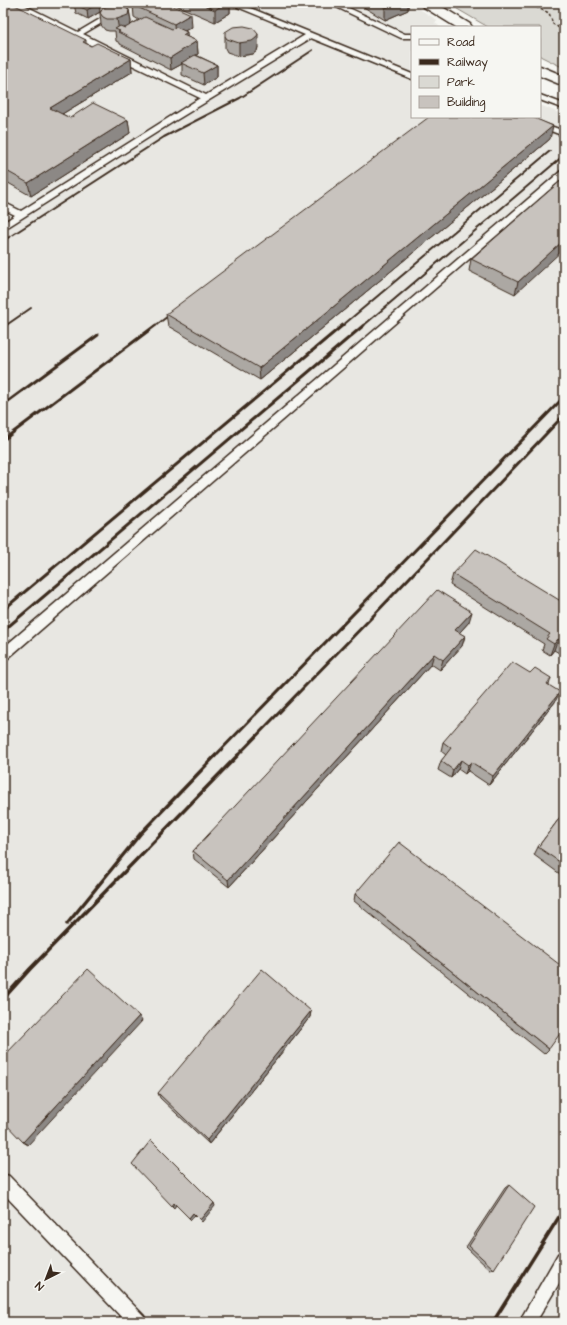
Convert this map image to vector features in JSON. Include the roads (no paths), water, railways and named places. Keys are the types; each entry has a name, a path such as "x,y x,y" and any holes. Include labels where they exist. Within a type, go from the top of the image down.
{"street":[{"path":"427,3 463,26"},
{"path":"541,70 564,82"}],"lane":[{"path":"14,3 206,98"},
{"path":"77,35 132,3"},
{"path":"232,3 309,36 411,77"},
{"path":"332,3 404,36 411,36"},
{"path":"3,227 206,98 309,36"},
{"path":"541,97 564,107"},
{"path":"521,118 564,134"},
{"path":"3,656 564,173"},
{"path":"3,205 21,215"},
{"path":"3,1182 138,1322"},
{"path":"527,1322 564,1260"}],"railway":[{"path":"3,241 164,137 240,98 313,50"},
{"path":"342,326 550,151"},
{"path":"363,326 563,156"},
{"path":"5,326 31,308"},
{"path":"155,326 176,310"},
{"path":"3,440 156,325"},
{"path":"3,610 343,325"},
{"path":"3,631 364,325"},
{"path":"3,405 98,335"},
{"path":"215,756 564,397"},
{"path":"237,756 373,616 564,415"},
{"path":"67,924 141,833 216,755"},
{"path":"3,999 30,969 238,755"},
{"path":"493,1322 564,1209"}]}
